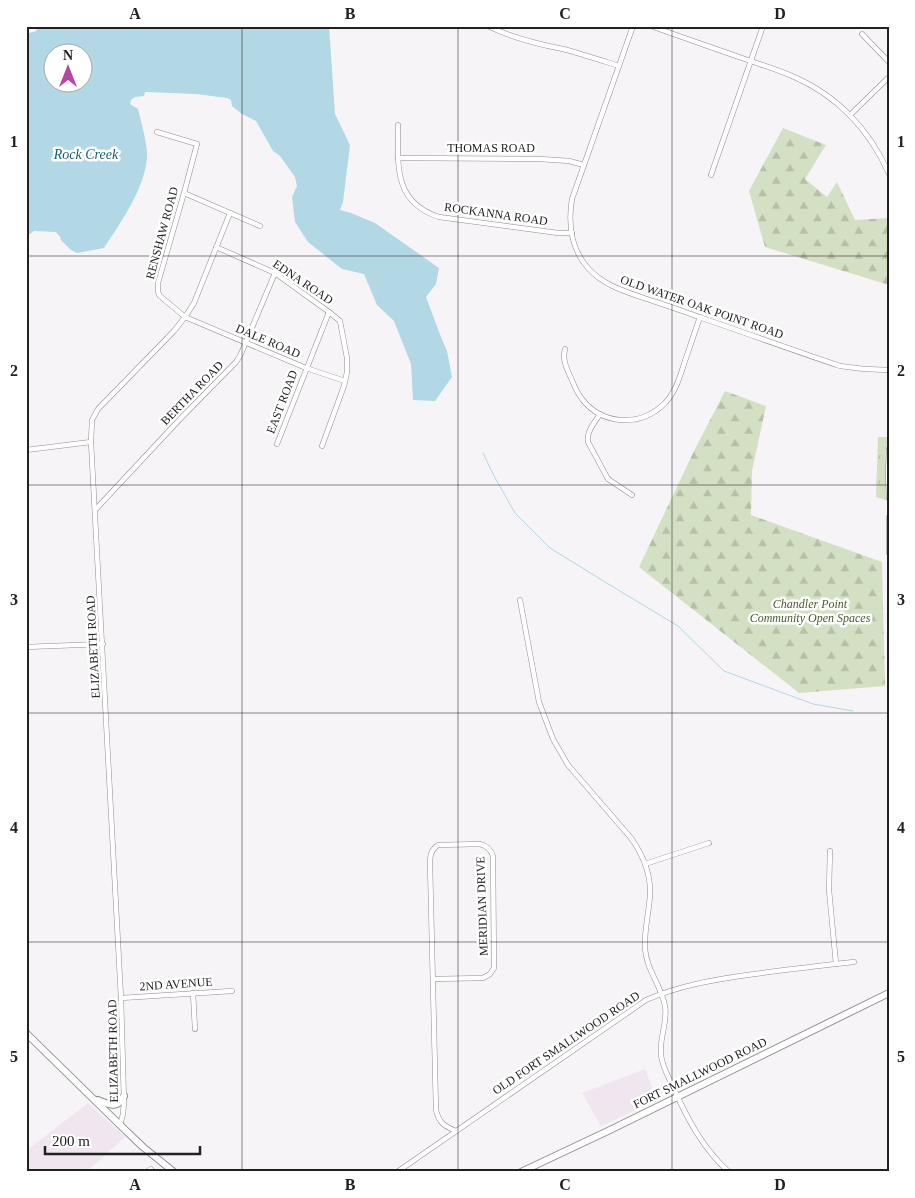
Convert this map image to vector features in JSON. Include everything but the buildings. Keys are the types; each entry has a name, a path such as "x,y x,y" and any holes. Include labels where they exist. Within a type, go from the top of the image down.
{"main road":[{"name":"FORT SMALLWOOD ROAD","path":"521,1172 889,993"},
{"path":"26,1034 120,1125 174,1172"},
{"path":"94,1098 116,1105 121,1102 124,1096"}],"street":[{"path":"488,26 530,42 619,66"},
{"name":"OLD WATER OAK POINT ROAD","path":"633,26 572,199 570,214 572,233 579,255 583,261 605,282 617,288 840,366 889,370"},
{"path":"651,26 792,76 815,87 834,100 865,132 889,174"},
{"path":"711,175 763,26"},
{"path":"862,34 889,62"},
{"path":"850,115 889,77"},
{"name":"ROCKANNA ROAD","path":"398,125 399,176 403,189 419,208 440,217 558,233 572,233"},
{"name":"RENSHAW ROAD","path":"157,132 197,144 158,283 160,296 185,317"},
{"name":"THOMAS ROAD","path":"398,158 540,159 569,161 584,165"},
{"path":"184,194 260,226"},
{"name":"ELIZABETH ROAD","path":"120,1125 124,1107 122,998 91,442 92,420 94,415 185,317 194,303 230,213"},
{"name":"EDNA ROAD","path":"216,246 275,273 337,318 341,326 347,364 345,381 322,446"},
{"name":"BERTHA ROAD","path":"96,509 236,362 275,273"},
{"name":"EAST ROAD","path":"277,444 329,312"},
{"name":"DALE ROAD","path":"185,317 306,368 345,381"},
{"path":"565,349 565,363 579,393 587,404 600,414 616,419 637,419 652,414 670,397 678,382 700,317"},
{"path":"600,414 588,433 588,442 608,479 632,495"},
{"path":"26,450 91,442"},
{"path":"889,449 889,498"},
{"path":"889,517 889,552"},
{"path":"520,600 539,702 553,739 568,765 632,838 645,864 650,895 645,953 661,993 666,1013 660,1044 661,1057 677,1097 693,1127 706,1147 729,1172"},
{"path":"26,647 103,644"},
{"path":"645,864 709,843"},
{"name":"MERIDIAN DRIVE","path":"433,980 482,978 490,974 494,968 493,856 486,845 443,844 438,845 431,853 430,864 436,1110 442,1124 456,1131"},
{"path":"830,851 829,890 836,964"},
{"name":"OLD FORT SMALLWOOD ROAD","path":"397,1172 646,1000 661,993 684,986 716,980 854,962"},
{"name":"2ND AVENUE","path":"122,998 232,991"},
{"path":"194,993 195,1029"}],"shaded area":[{"path":"645,1069 657,1100 601,1126 582,1093"},
{"path":"88,1103 125,1137 86,1172 26,1172 26,1151"}],"green space":[{"path":"783,128 826,145 805,179 827,197 837,182 855,220 889,218 889,285 765,247 749,191"},
{"name":"Chandler Point Community Open Spaces","path":"725,391 766,406 752,471 751,515 882,562 885,686 799,693 639,567 694,451"},
{"path":"878,437 889,437 889,681 888,501 876,497"}],"water":[{"name":"Rock Creek","path":"39,26 329,26 335,114 350,145 343,202 340,210 375,223 439,268 436,284 426,297 447,351 452,377 435,401 413,400 411,364 394,321 377,305 364,274 342,269 308,242 295,222 292,197 297,186 295,177 280,156 273,151 256,121 242,114 232,106 231,100 227,98 196,94 145,92 144,96 135,97 131,100 130,104 138,109 145,140 147,158 145,170 137,194 104,248 77,253 60,239 56,232 34,231 26,237 26,34 36,31"}],"waterway":[{"path":"483,453 515,513 550,548 678,626 724,671 813,704 853,711"}]}
